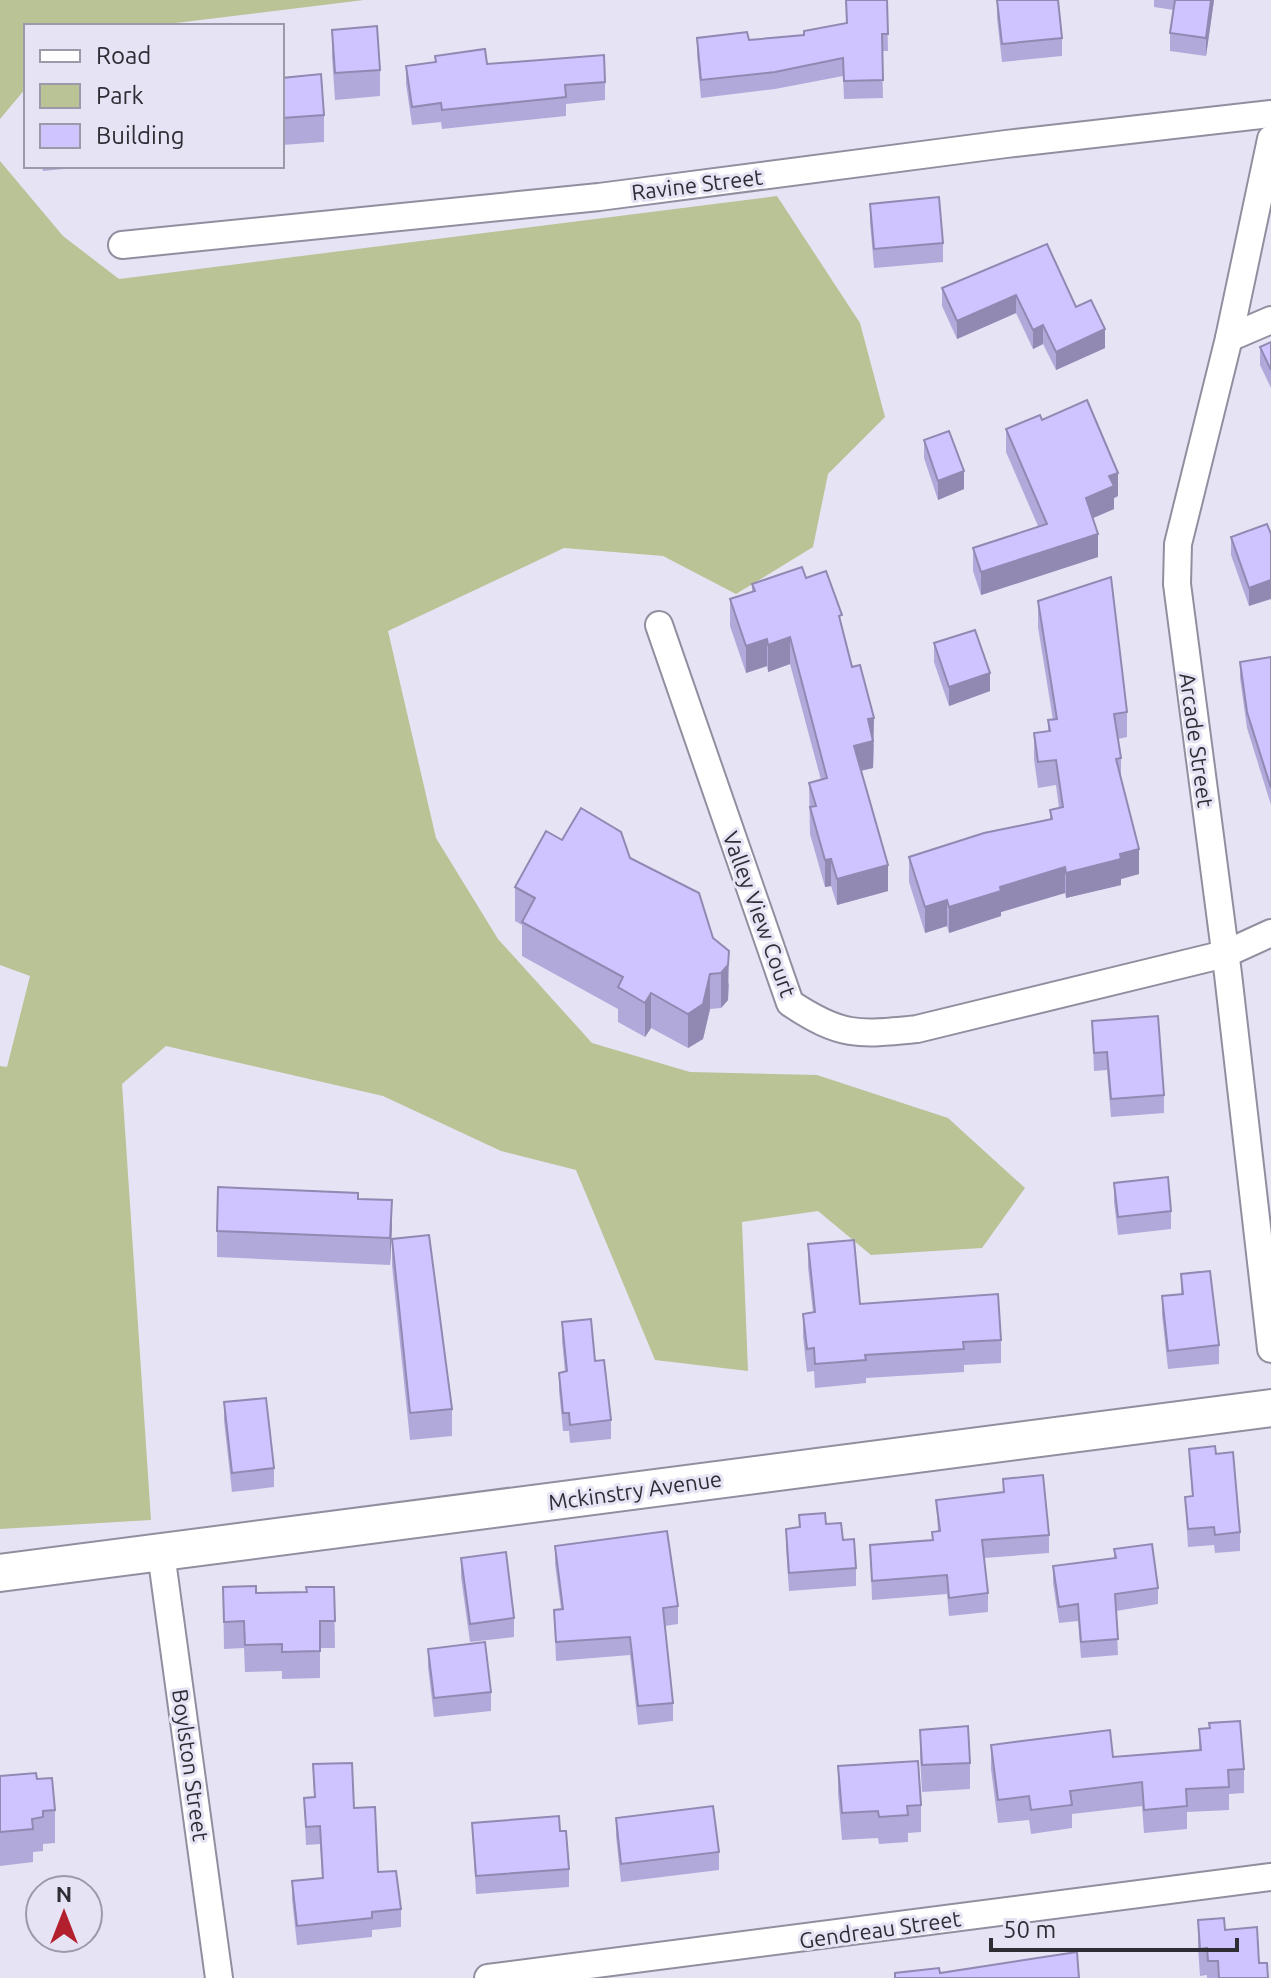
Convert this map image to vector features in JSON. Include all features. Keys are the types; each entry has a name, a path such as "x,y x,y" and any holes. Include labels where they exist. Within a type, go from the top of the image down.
{"street":[{"name":"Ravine Street","path":"122,245 599,197 1006,144 1271,114"},
{"name":"Arcade Street","path":"1271,139 1229,338 1178,544 1177,584 1225,954 1271,1349"},
{"path":"1229,338 1271,320"},
{"name":"Valley View Court","path":"659,625 790,1003 825,1027 865,1035 917,1029 1225,954 1271,933"},
{"name":"Mckinstry Avenue","path":"0,1573 1271,1408"},
{"name":"Boylston Street","path":"161,1553 219,1978"},
{"name":"Gendreau Street","path":"488,1978 1271,1877"}],"green space":[{"path":"0,0 364,0 167,24 24,24 24,90 0,119"},
{"path":"0,161 63,236 119,279 777,196 860,323 885,417 828,474 813,547 736,594 663,556 564,548 388,631 436,838 498,939 592,1043 690,1072 817,1075 948,1118 1025,1188 982,1248 871,1255 818,1211 742,1222 748,1371 655,1360 576,1170 501,1151 383,1096 166,1046 122,1084 151,1520 0,1529 0,1066 7,1067 30,976 0,965"}],"building":[{"path":"846,0 887,0 888,34 882,34 883,80 844,81 843,58 775,72 701,80 697,38 747,32 749,40 804,35 804,31 847,23"},
{"path":"997,0 1058,0 1062,38 1002,44"},
{"path":"1175,0 1211,0 1206,38 1170,33"},
{"path":"377,26 380,70 335,73 332,30"},
{"path":"485,49 487,64 604,55 605,82 565,85 566,97 442,110 441,103 412,107 406,66 436,62 435,56"},
{"path":"321,74 324,115 284,118 284,78"},
{"path":"939,197 943,243 874,249 870,204"},
{"path":"1047,244 1076,307 1091,300 1105,329 1056,352 1043,325 1033,330 1016,295 957,321 942,288"},
{"path":"1271,342 1271,370 1260,347"},
{"path":"1087,400 1118,473 1109,476 1114,486 1086,498 1098,534 981,572 973,548 1047,524 1006,429 1040,415 1042,420"},
{"path":"949,431 964,471 938,481 924,440"},
{"path":"1267,524 1271,534 1271,580 1249,588 1231,537"},
{"path":"802,567 806,578 826,571 842,615 839,616 852,667 860,665 874,718 868,719 873,741 854,746 888,865 837,879 831,859 825,860 810,807 816,806 809,783 827,778 790,637 768,645 767,639 746,646 730,599 755,591 752,584"},
{"path":"1111,577 1127,712 1114,714 1121,758 1116,759 1139,849 1120,854 1121,859 1066,873 1065,867 949,907 947,900 925,907 909,857 984,833 1052,819 1050,810 1063,807 1056,760 1038,762 1034,733 1050,731 1048,720 1057,719 1038,601"},
{"path":"975,630 990,673 949,687 934,643"},
{"path":"1271,657 1271,788 1247,712 1240,662"},
{"path":"581,808 621,832 630,858 699,893 713,938 729,951 728,965 721,973 710,974 703,1004 688,1014 651,993 645,1003 618,987 623,977 522,922 535,898 515,887 546,831 562,840"},
{"path":"1158,1016 1164,1095 1111,1099 1107,1052 1094,1053 1092,1021"},
{"path":"1168,1177 1171,1211 1118,1217 1114,1183"},
{"path":"218,1187 358,1193 358,1199 392,1200 390,1238 217,1231"},
{"path":"429,1235 452,1409 410,1413 392,1239"},
{"path":"854,1240 860,1304 998,1294 1001,1340 963,1342 964,1349 865,1355 866,1360 815,1364 814,1348 807,1349 803,1314 815,1312 808,1244"},
{"path":"1210,1271 1219,1345 1168,1351 1162,1296 1183,1294 1181,1274"},
{"path":"591,1319 595,1361 604,1360 611,1420 570,1425 569,1413 563,1413 559,1373 567,1371 562,1322"},
{"path":"266,1398 274,1468 232,1473 224,1402"},
{"path":"1215,1446 1216,1454 1233,1452 1240,1532 1215,1535 1214,1527 1188,1529 1185,1497 1193,1496 1189,1449"},
{"path":"1043,1475 1049,1535 982,1540 988,1593 949,1598 947,1575 872,1581 870,1545 933,1540 932,1532 940,1531 936,1500 1004,1492 1003,1479"},
{"path":"825,1513 826,1524 841,1523 843,1540 854,1539 856,1568 789,1573 786,1529 800,1527 799,1515"},
{"path":"667,1531 678,1606 663,1608 673,1703 638,1706 630,1637 556,1642 554,1610 563,1609 555,1546"},
{"path":"1152,1544 1158,1588 1115,1594 1118,1639 1081,1642 1078,1604 1059,1607 1053,1566 1116,1558 1114,1549"},
{"path":"506,1552 514,1618 470,1624 461,1558"},
{"path":"256,1586 256,1593 307,1592 306,1587 334,1587 335,1621 320,1621 320,1651 282,1652 282,1644 245,1645 244,1621 224,1622 223,1587"},
{"path":"485,1642 491,1692 434,1698 428,1649"},
{"path":"1240,1721 1244,1769 1228,1770 1229,1787 1186,1789 1187,1806 1144,1810 1142,1782 1070,1791 1072,1805 1031,1810 1029,1796 998,1800 991,1745 1110,1730 1113,1757 1201,1750 1199,1729 1210,1728 1209,1723"},
{"path":"968,1726 970,1763 922,1765 920,1730"},
{"path":"918,1761 921,1805 907,1806 908,1815 879,1817 878,1811 842,1813 838,1766"},
{"path":"352,1763 354,1808 375,1807 378,1872 396,1871 401,1909 372,1912 372,1918 297,1926 292,1881 323,1878 320,1826 306,1827 304,1798 315,1797 313,1764"},
{"path":"36,1773 37,1779 52,1778 55,1810 43,1811 43,1817 32,1819 33,1829 0,1832 0,1776"},
{"path":"713,1806 719,1852 621,1864 616,1818"},
{"path":"559,1816 560,1831 566,1831 569,1869 476,1876 472,1823"},
{"path":"1224,1918 1225,1930 1257,1927 1259,1963 1267,1963 1268,1978 1219,1978 1218,1961 1208,1961 1207,1948 1200,1949 1198,1920"},
{"path":"1077,1952 1079,1978 895,1978 895,1973 939,1968 940,1973"}]}
